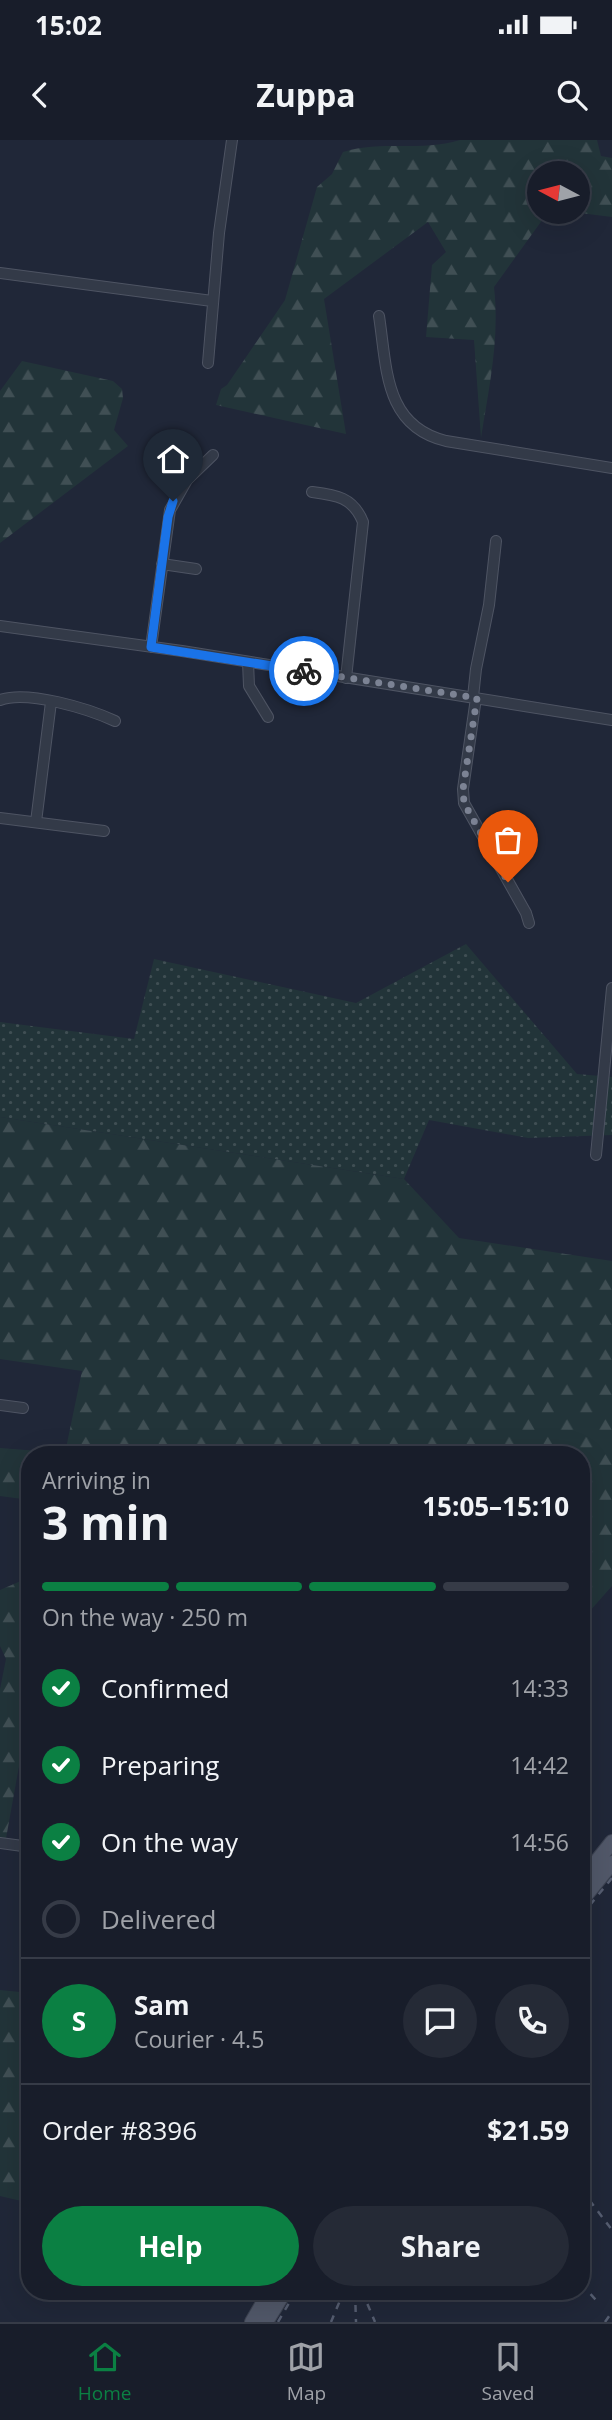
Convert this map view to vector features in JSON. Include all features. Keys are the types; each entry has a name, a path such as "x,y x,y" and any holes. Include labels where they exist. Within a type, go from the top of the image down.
{"main road":[{"path":"590,1870 612,1842"},
{"path":"590,1890 612,1863"},
{"path":"253,2322 265,2300"},
{"path":"266,2322 279,2300"}],"street":[{"path":"208,363 212,301 232,140"},
{"path":"2,274 212,301"},
{"path":"379,316 393,398 402,414 421,432 446,442 612,468"},
{"path":"151,647 168,517 173,501 187,480 212,455"},
{"path":"312,492 344,498 356,509 363,522 346,678"},
{"path":"496,541 489,604 476,669 463,789 464,803 526,913 529,923"},
{"path":"162,564 196,569"},
{"path":"0,626 151,647 612,720"},
{"path":"248,662 249,686 268,717"},
{"path":"0,700 16,697 71,705 115,721"},
{"path":"36,822 51,702"},
{"path":"0,818 104,831"},
{"path":"596,1155 612,988"},
{"path":"0,1405 23,1408"},
{"path":"0,1843 21,1845"}],"green space":[{"path":"460,140 597,140 601,156 612,158 612,217 590,214 590,161 527,161 527,224 539,224 494,287 495,344 481,438 474,340 426,337 432,265 446,252 428,222 324,299 346,434 216,405 221,389 227,385 285,300 317,187 332,174 343,152 372,147"},
{"path":"22,361 113,381 122,389 123,398 114,430 128,446 0,543 0,391"},
{"path":"466,944 577,1074 612,1077 612,1135 528,1138 429,1120 404,1179 0,1117 0,1022 134,1039 154,959 356,1003"},
{"path":"0,1117 404,1179 459,1238 612,1261 612,1586 590,1611 590,1446 66,1446 82,1371 0,1359"},
{"path":"0,1448 21,1450 21,1499 0,1496"},
{"path":"21,1581 21,1755 5,1844 0,1843 0,1689 6,1659 0,1646 0,1590"},
{"path":"0,1990 21,1992 21,2201 0,2196"}],"railway":[{"path":"590,1905 612,1878"},
{"path":"590,2201 612,2230"},
{"path":"590,2294 596,2300"},
{"path":"278,2322 291,2300"},
{"path":"331,2322 340,2300"},
{"path":"355,2300 356,2322"},
{"path":"366,2300 375,2322"},
{"path":"605,2322 612,2312"}],"way so far":[{"path":"304,671 477,698 463,789 464,803 508,882"}],"route":[{"path":"173,501 168,517 151,647 304,671"}]}
